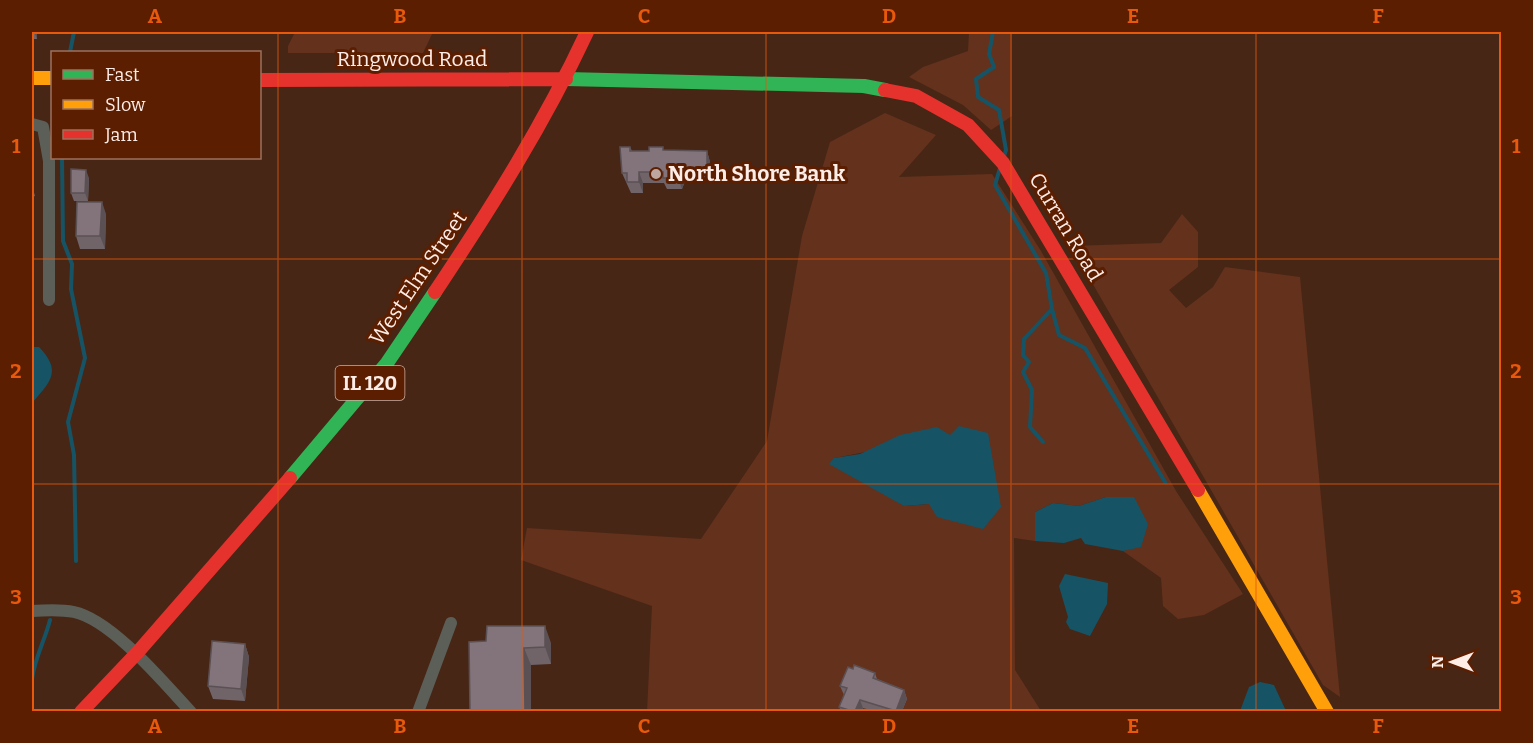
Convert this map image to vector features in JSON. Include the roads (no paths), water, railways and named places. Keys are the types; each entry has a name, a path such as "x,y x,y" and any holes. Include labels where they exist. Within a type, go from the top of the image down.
{"street":[{"name":"West Elm Street","path":"81,711 137,653 387,363 498,197 565,79 586,32"},
{"path":"32,78 51,78"},
{"name":"Ringwood Road","path":"261,80 565,79"},
{"name":"Curran Road","path":"565,79 864,86 916,96 968,125 1003,163 1112,343 1327,711"},
{"path":"32,124 43,127 49,161 49,300"},
{"path":"32,611 52,610 85,616 137,653 191,711"},
{"path":"418,711 451,623"}],"water":[{"path":"32,347 39,347 46,355 52,369 49,382 32,403"},
{"path":"959,426 988,433 1001,507 983,529 937,517 929,504 904,506 829,464 834,458 860,454 900,435 937,427 950,435"},
{"path":"1106,497 1134,497 1148,524 1141,547 1123,551 1085,544 1081,538 1064,543 1035,541 1035,512 1053,503 1079,506"},
{"path":"1065,574 1108,583 1107,604 1090,636 1070,629 1066,622 1068,617 1059,586"},
{"path":"1260,682 1274,685 1286,711 1240,711 1249,687"}],"waterway":[{"path":"70,51 74,32"},
{"path":"993,32 989,54 994,67 976,79 978,97 999,110 1006,150 1004,156"},
{"path":"62,159 63,241 72,264 71,289 85,358 68,422 74,455 76,561"},
{"path":"1000,168 995,185 1046,273 1052,309 1024,339 1023,355 1029,362 1023,372 1032,390 1030,427 1043,442"},
{"path":"1052,309 1059,335 1085,348 1165,482"},
{"path":"32,679 50,620"}],"place":[{"name":"North Shore Bank","path":"656,174"}]}
